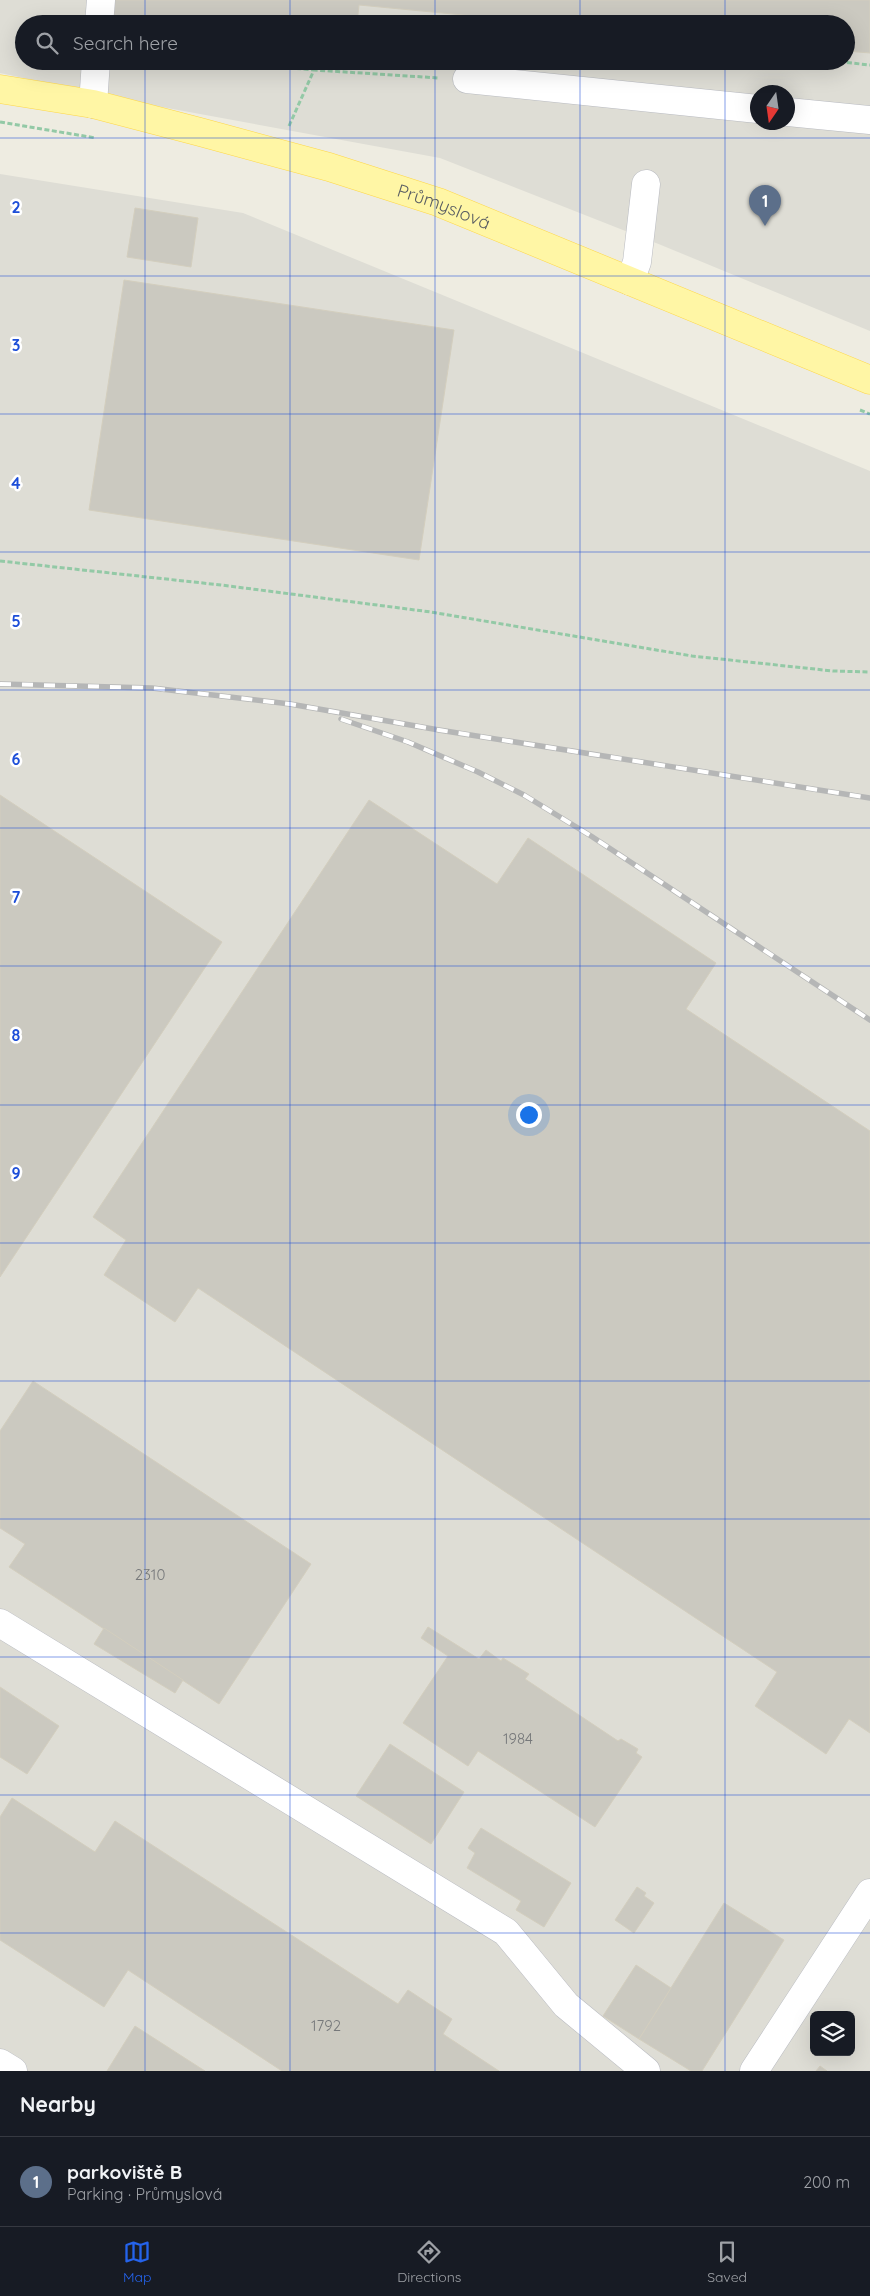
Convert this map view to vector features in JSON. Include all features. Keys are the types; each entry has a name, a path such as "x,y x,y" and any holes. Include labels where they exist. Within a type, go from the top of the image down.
{"main road":[{"name":"Průmyslová","path":"0,89 93,104 281,153 438,202 870,380"}],"lane":[{"path":"100,15 101,0"},
{"path":"93,104 95,70"},
{"path":"467,79 750,107"},
{"path":"795,113 870,120"},
{"path":"630,281 637,262 646,184"},
{"path":"0,1623 506,1932 566,2006 646,2071"},
{"path":"754,2071 870,1893"},
{"path":"0,2063 13,2071"}],"path":[{"path":"855,63 870,65"},
{"path":"289,126 314,70 467,79"},
{"path":"0,122 105,139"},
{"path":"852,406 870,414"},
{"path":"0,561 431,612 692,656 833,671 870,672"}],"shaded area":[{"path":"0,0 870,0 870,331 661,245 440,158 140,103 0,73"},
{"path":"0,174 243,213 870,471 870,2071 0,2071"}],"building":[{"path":"115,0 870,0 870,53 855,52 855,15 463,15 359,5 358,15 114,15"},
{"path":"135,208 198,218 191,267 127,257"},
{"path":"124,280 454,330 419,560 89,510"},
{"path":"0,795 222,942 0,1277"},
{"path":"369,800 497,884 528,838 716,963 686,1009 870,1131 870,1733 849,1719 826,1754 755,1706 777,1672 198,1288 175,1322 104,1275 126,1240 93,1217"},
{"path":"33,1381 311,1564 219,1704 9,1567 25,1544 0,1528 0,1431"},
{"path":"428,1627 479,1659 486,1650 501,1661 503,1658 529,1674 525,1679 618,1741 621,1739 638,1749 636,1753 642,1757 595,1827 478,1751 468,1766 403,1723 448,1656 421,1638"},
{"path":"104,1628 183,1680 175,1693 94,1644"},
{"path":"0,1687 59,1726 27,1774 0,1757"},
{"path":"390,1744 464,1792 431,1844 356,1796"},
{"path":"12,1798 95,1852 115,1821 398,2004 408,1990 452,2019 443,2034 499,2071 282,2071 128,1970 104,2007 0,1940 0,1817"},
{"path":"481,1828 571,1883 544,1927 516,1910 521,1901 467,1868 475,1853 468,1848"},
{"path":"637,1887 646,1893 644,1896 654,1903 634,1933 615,1920"},
{"path":"724,1903 784,1940 702,2071 691,2071 639,2039"},
{"path":"636,1965 671,1988 639,2039 603,2016"},
{"path":"135,2026 205,2071 107,2071"},
{"path":"820,2066 827,2071 816,2071"}],"railway":[{"path":"0,684 152,688 290,704 439,730 870,798"},
{"path":"341,719 408,742 478,772 524,795 591,836 870,1020"}],"place":[{"name":"parkoviště B","path":"765,226"}]}
